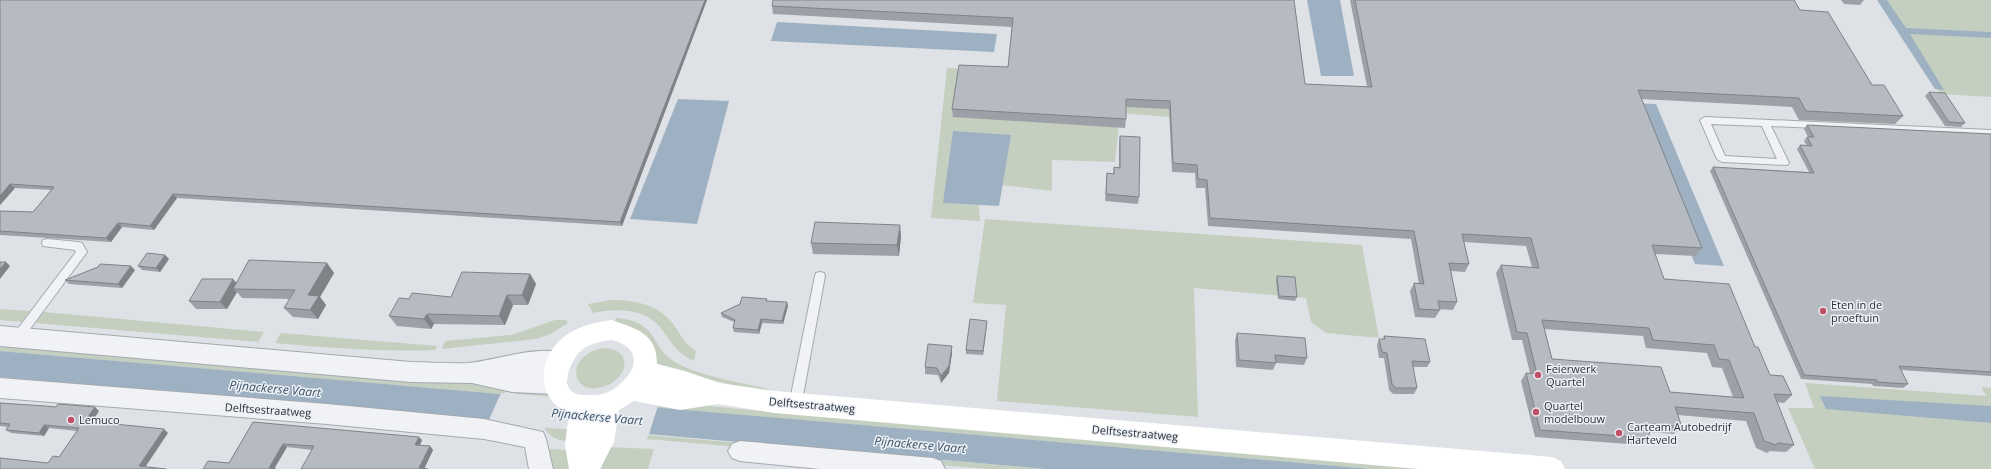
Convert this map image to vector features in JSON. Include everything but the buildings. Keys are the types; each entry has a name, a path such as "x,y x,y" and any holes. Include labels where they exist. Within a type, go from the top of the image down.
{"main road":[{"path":"582,469 578,445 591,433 626,391 646,361 645,351 633,336 612,330 600,331 579,339 567,350 558,380 570,402 582,406 595,407 626,391"},
{"name":"Delftsestraatweg","path":"626,391 680,399 718,394 797,404 1552,469"},
{"path":"582,406 591,433 601,442 586,469"}],"street":[{"path":"9,337 410,372 469,373 512,382 558,380"},
{"name":"Delftsestraatweg","path":"0,388 327,414 484,429 535,440 541,469"},
{"path":"740,451 933,469"}],"lane":[{"path":"1765,123 1784,163 1722,159 1705,120 1802,123 1991,134"},
{"path":"9,337 82,252 78,246 47,243"},
{"path":"797,404 798,390 820,276"}],"green space":[{"path":"1880,0 1991,0 1991,97 1941,94 1930,80"},
{"path":"947,68 1204,81 1206,120 1120,113 1115,162 1052,160 1052,191 1002,185 1011,135 943,203 979,205 980,221 931,218"},
{"path":"985,219 1362,245 1379,338 1326,333 1311,322 1306,298 1194,288 1198,417 997,401 1006,305 973,303"},
{"path":"611,300 630,301 648,305 663,314 670,320 687,344 696,351 694,361 678,351 660,327 646,316 619,310 593,313 588,304"},
{"path":"0,309 30,311 22,322 0,320"},
{"path":"44,312 264,332 258,342 35,323"},
{"path":"616,318 630,320 640,324 647,330 668,357 687,368 709,376 768,389 771,391 745,388 661,367 613,324"},
{"path":"555,320 566,320 568,323 551,334 536,339 442,349 445,341 511,335"},
{"path":"281,333 437,346 435,350 375,350 275,343"},
{"path":"0,345 425,381 506,386 504,396 526,422 517,428 0,382 0,377 456,417 500,395 0,351"},
{"path":"604,348 620,353 624,359 623,371 618,378 610,384 597,388 587,387 580,383 577,376 577,367 581,359 590,352"},
{"path":"1805,383 1986,396 1981,387 1991,388 1991,469 1815,469 1788,408 1814,408"},
{"path":"515,390 545,392 558,403 564,413 571,441 560,440 550,435 546,431 539,417 520,402 515,394"},
{"path":"660,401 769,412 1437,469 1371,469 657,408"},
{"path":"647,435 1046,469 986,469 647,439"},
{"path":"606,447 654,449 648,469 601,469"},
{"path":"548,450 571,450 570,469 551,469"}],"water":[{"path":"1307,0 1340,0 1354,76 1321,76"},
{"path":"1877,0 1887,0 1906,28 1991,32 1991,38 1910,34 1944,90 1935,89"},
{"path":"777,22 997,34 994,52 771,41"},
{"path":"678,99 729,101 697,224 630,219"},
{"path":"1630,103 1656,104 1724,266 1695,264"},
{"path":"953,131 1011,135 999,206 943,203"},
{"name":"Pijnackerse Vaart","path":"0,351 1371,469 1046,469 0,377"},
{"path":"1820,396 1991,406 1991,423 1826,409"}],"pier":[{"path":"501,393 658,406 648,437 488,422"}],"place":[{"name":"Eten in de proeftuin","path":"1823,311"},
{"name":"Feierwerk Quartel","path":"1538,375"},
{"name":"Quartel modelbouw","path":"1536,412"},
{"name":"Lemuco","path":"71,420"},
{"name":"Carteam Autobedrijf Harteveld","path":"1619,433"}]}
